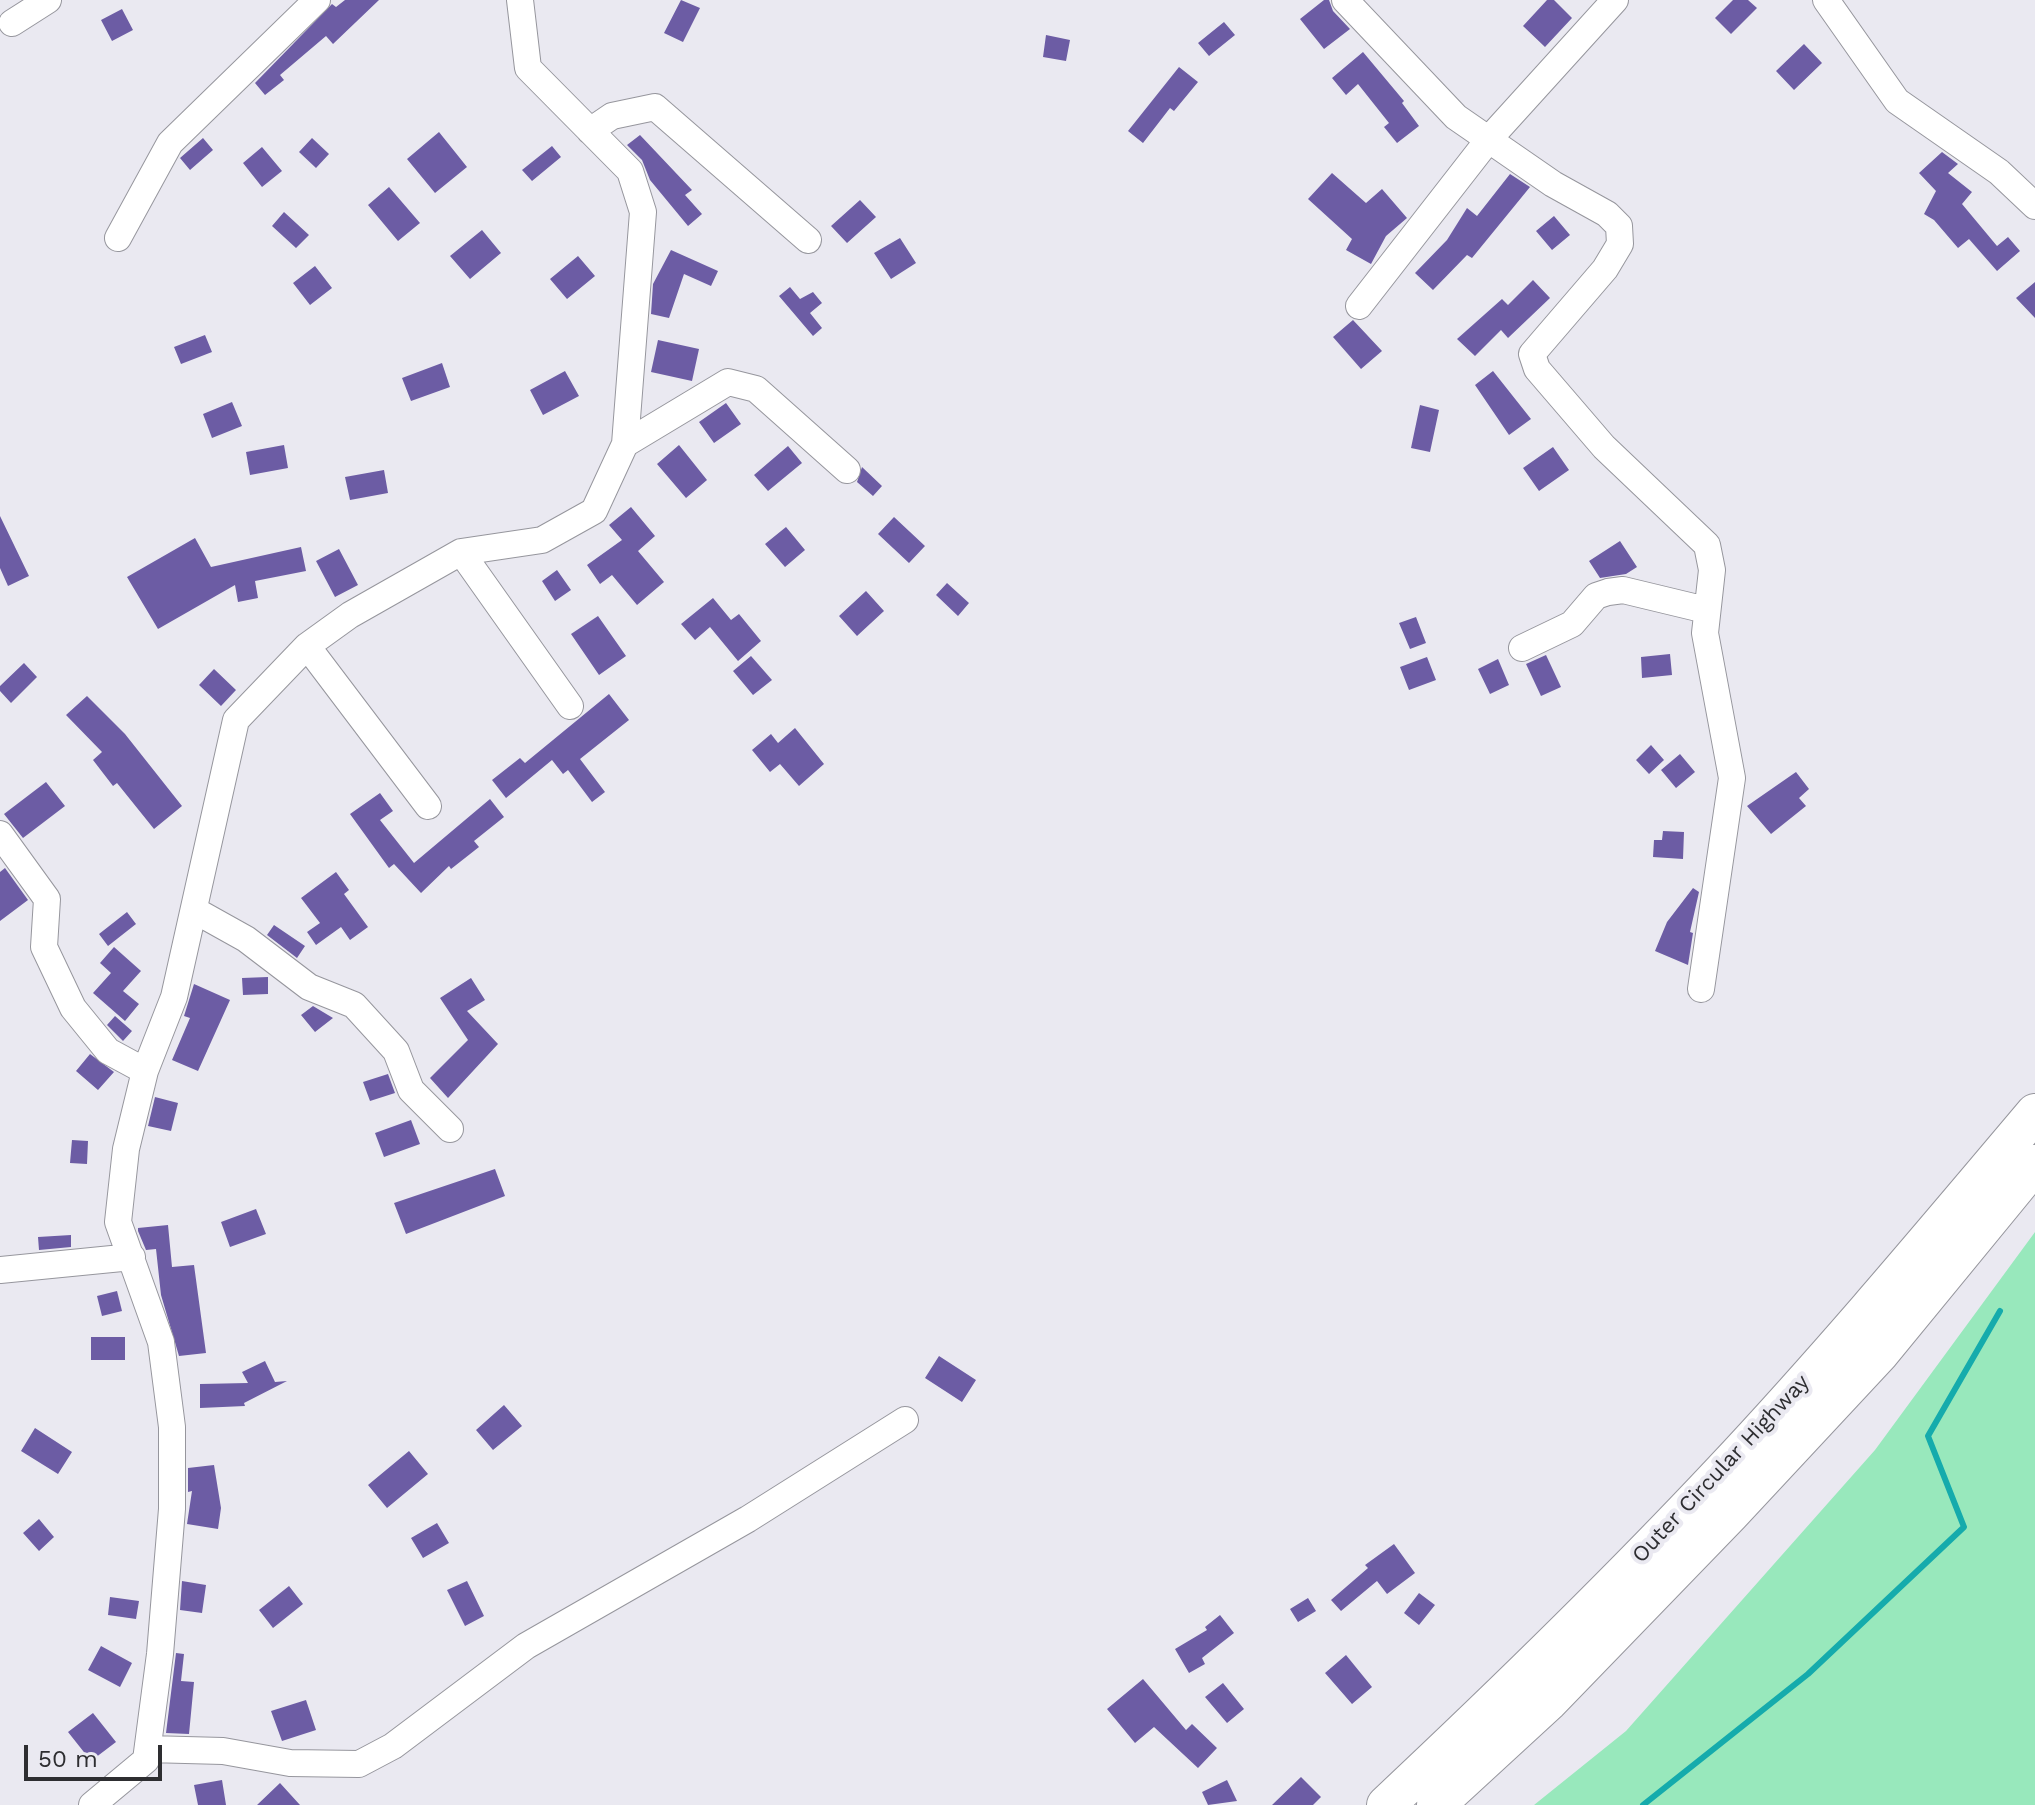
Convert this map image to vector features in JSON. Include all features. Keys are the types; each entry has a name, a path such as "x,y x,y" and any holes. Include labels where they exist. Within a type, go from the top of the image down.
{"highway":[{"name":"Outer Circular Highway","path":"1386,1805 1525,1675 1722,1472 1878,1299 2035,1113"},
{"name":"Outer Circular Highway","path":"1436,1805 1548,1702 1730,1514 1880,1353 2035,1164"}],"street":[{"path":"12,23 48,0"},
{"path":"118,238 170,143 317,0"},
{"path":"92,1805 146,1760 172,1509 172,1427 161,1342 118,1222 126,1149 145,1071 174,997 236,720 307,646 350,615 461,552 542,540 594,511 625,444 643,212 630,171 528,68 520,0"},
{"path":"1345,0 1439,103 1553,184 1607,214 1619,226 1620,244 1605,269 1532,354 1537,369 1604,447 1707,545 1712,570 1705,633 1732,778 1701,989"},
{"path":"1359,306 1489,139 1615,0"},
{"path":"1826,0 1897,101 1999,172 2035,206"},
{"path":"590,131 612,116 655,107 808,240"},
{"path":"625,444 728,382 756,389 847,470"},
{"path":"461,552 570,706"},
{"path":"1522,648 1572,624 1596,596 1608,592 1623,590 1706,610"},
{"path":"307,646 428,806"},
{"path":"0,834 47,899 44,947 73,1008 108,1051 145,1071"},
{"path":"194,910 246,939 309,987 354,1005 396,1051 411,1090 450,1129"},
{"path":"0,1270 132,1257"},
{"path":"148,1749 223,1751 290,1763 359,1764 393,1746 526,1646 748,1519 905,1420"}],"green space":[{"path":"2035,1232 2035,1805 1534,1805 1626,1731 1875,1450"}],"building":[{"path":"345,0 379,0 333,44 326,36 280,75 284,80 265,95 255,83 332,4 336,7"},
{"path":"681,0 700,8 683,42 664,33"},
{"path":"1324,0 1329,0 1333,11 1350,29 1324,49 1300,19"},
{"path":"1547,0 1554,0 1572,18 1545,47 1523,26"},
{"path":"1733,0 1748,0 1757,8 1731,34 1715,18"},
{"path":"122,9 133,30 112,41 101,20"},
{"path":"1224,22 1235,35 1209,56 1198,43"},
{"path":"1046,35 1070,40 1066,61 1043,57"},
{"path":"1804,44 1822,63 1794,90 1776,71"},
{"path":"1363,52 1404,101 1402,103 1419,126 1397,143 1384,127 1389,123 1358,84 1346,95 1332,78"},
{"path":"1179,67 1198,82 1174,111 1170,108 1143,143 1128,131"},
{"path":"439,132 467,167 435,193 407,159"},
{"path":"640,135 692,190 685,195 702,214 688,226 650,180 642,160 627,145"},
{"path":"203,138 213,150 190,170 180,158"},
{"path":"312,138 329,154 316,168 299,152"},
{"path":"552,146 561,157 532,181 522,170"},
{"path":"262,147 282,171 262,187 243,163"},
{"path":"1942,152 1958,164 1948,173 1972,192 1962,204 1997,246 2008,237 2020,251 1997,271 1969,239 1958,248 1934,220 1924,214 1936,191 1919,173"},
{"path":"1332,173 1366,203 1382,189 1407,218 1386,236 1371,264 1346,250 1352,239 1308,199"},
{"path":"1510,174 1530,187 1472,258 1467,255 1433,290 1415,273 1447,240 1467,208 1477,216"},
{"path":"389,187 420,223 398,241 368,205"},
{"path":"860,200 876,217 847,243 831,226"},
{"path":"284,212 309,235 296,248 272,226"},
{"path":"1554,216 1570,235 1552,250 1536,231"},
{"path":"482,230 501,253 470,279 450,256"},
{"path":"900,238 916,263 891,279 874,253"},
{"path":"671,250 718,271 711,286 684,274 669,318 651,314 653,284"},
{"path":"578,256 595,276 567,299 550,279"},
{"path":"315,266 332,288 310,305 293,283"},
{"path":"1533,280 1550,298 1508,338 1501,330 1475,356 1457,339 1502,299 1508,305"},
{"path":"2035,282 2035,318 2016,298"},
{"path":"790,287 800,299 813,292 822,303 810,313 822,328 813,336 779,296"},
{"path":"1353,320 1382,351 1361,369 1333,337"},
{"path":"205,335 212,352 181,364 174,347"},
{"path":"658,340 699,349 692,381 651,372"},
{"path":"442,363 450,387 411,401 402,378"},
{"path":"565,371 579,396 543,415 530,390"},
{"path":"1493,371 1531,419 1509,435 1475,385"},
{"path":"232,402 242,426 212,438 203,414"},
{"path":"726,403 741,424 714,443 699,422"},
{"path":"1420,405 1439,410 1430,452 1411,448"},
{"path":"284,445 288,468 250,475 246,452"},
{"path":"679,445 707,480 686,498 657,464"},
{"path":"788,446 802,463 768,491 754,475"},
{"path":"1553,447 1569,470 1539,491 1523,468"},
{"path":"862,467 882,486 873,496 857,482"},
{"path":"384,470 388,493 350,500 345,477"},
{"path":"631,507 655,536 638,551 664,582 637,605 612,575 600,584 587,565 622,540 609,525"},
{"path":"0,516 29,576 8,586 0,568"},
{"path":"894,517 925,546 909,563 878,534"},
{"path":"786,527 805,550 785,567 765,544"},
{"path":"195,538 211,567 301,547 306,571 255,581 258,598 238,602 235,585 158,629 127,577"},
{"path":"1620,541 1637,567 1626,574 1600,578 1589,561"},
{"path":"339,549 358,585 335,597 316,561"},
{"path":"557,570 571,590 555,601 542,581"},
{"path":"947,583 969,603 958,616 936,595"},
{"path":"866,591 884,611 857,636 839,616"},
{"path":"713,598 731,620 739,614 761,641 738,661 710,627 695,640 681,624"},
{"path":"598,616 626,656 599,675 571,634"},
{"path":"1416,617 1426,643 1410,649 1399,623"},
{"path":"1670,654 1672,675 1642,678 1641,657"},
{"path":"1546,655 1561,687 1541,696 1526,664"},
{"path":"751,656 772,680 753,695 733,671"},
{"path":"1427,657 1436,680 1409,690 1400,667"},
{"path":"1498,659 1509,685 1490,694 1478,669"},
{"path":"24,663 37,677 11,703 0,691 0,686"},
{"path":"214,669 236,690 221,706 199,685"},
{"path":"609,694 629,720 580,759 605,792 592,802 568,770 563,774 552,760 506,798 492,780 520,758 525,763"},
{"path":"87,696 125,734 182,806 154,829 117,783 113,786 93,760 102,752 66,715"},
{"path":"795,728 824,764 799,786 780,764 770,772 752,750 771,734 778,743"},
{"path":"1651,745 1664,760 1649,774 1636,760"},
{"path":"1680,754 1695,772 1676,788 1661,770"},
{"path":"1796,772 1809,789 1799,798 1806,806 1771,834 1747,806"},
{"path":"46,782 65,806 23,838 4,814"},
{"path":"380,793 393,811 380,820 414,863 490,799 504,817 474,841 479,847 451,869 449,866 421,893 394,864 389,868 350,814"},
{"path":"1663,831 1684,832 1683,859 1653,857 1654,840 1662,840"},
{"path":"5,868 28,900 0,921 0,872"},
{"path":"336,872 349,890 344,894 368,927 350,940 341,927 316,945 307,932 320,923 301,898"},
{"path":"1693,888 1699,892 1690,932 1693,933 1688,965 1655,951 1667,922"},
{"path":"127,912 136,924 108,946 99,934"},
{"path":"274,925 305,946 297,958 267,935"},
{"path":"114,947 141,971 123,991 139,1004 125,1021 93,993 111,973 100,963"},
{"path":"268,977 268,994 243,995 242,978"},
{"path":"471,978 485,1000 467,1011 498,1044 448,1098 430,1078 468,1040 440,998"},
{"path":"194,984 230,1000 198,1071 172,1060 190,1018 184,1016"},
{"path":"313,1006 333,1018 315,1032 301,1015"},
{"path":"115,1016 132,1031 123,1041 107,1025"},
{"path":"90,1054 114,1072 98,1090 76,1071"},
{"path":"388,1074 395,1093 370,1101 363,1082"},
{"path":"155,1097 178,1103 171,1131 148,1126"},
{"path":"411,1120 420,1144 384,1157 375,1133"},
{"path":"72,1140 88,1141 87,1164 70,1163"},
{"path":"495,1169 505,1196 406,1234 394,1203"},
{"path":"256,1209 266,1234 230,1247 221,1222"},
{"path":"168,1225 172,1267 194,1265 206,1353 179,1356 161,1295 156,1249 146,1250 138,1231 138,1228"},
{"path":"71,1235 71,1247 39,1250 38,1237"},
{"path":"117,1291 122,1311 102,1316 97,1296"},
{"path":"91,1337 125,1337 125,1360 91,1360"},
{"path":"939,1356 976,1380 962,1402 925,1378"},
{"path":"265,1361 275,1382 287,1381 244,1403 245,1406 200,1408 200,1384 248,1383 242,1372"},
{"path":"504,1405 522,1426 493,1450 476,1430"},
{"path":"35,1428 72,1452 58,1474 21,1451"},
{"path":"409,1451 428,1474 387,1508 368,1485"},
{"path":"214,1465 221,1508 218,1529 187,1524 192,1491 188,1492 188,1468"},
{"path":"39,1519 54,1537 39,1551 23,1533"},
{"path":"437,1523 449,1543 423,1558 411,1538"},
{"path":"1394,1544 1415,1573 1387,1594 1377,1581 1341,1611 1331,1600 1368,1568 1365,1565"},
{"path":"182,1581 206,1585 202,1613 180,1610"},
{"path":"467,1581 484,1616 465,1626 447,1590"},
{"path":"289,1586 303,1604 273,1628 259,1610"},
{"path":"1419,1593 1435,1605 1419,1625 1404,1613"},
{"path":"110,1597 139,1601 136,1619 108,1615"},
{"path":"1308,1598 1316,1611 1298,1622 1290,1609"},
{"path":"1220,1615 1234,1633 1202,1658 1205,1664 1189,1673 1175,1649 1207,1630 1205,1627"},
{"path":"101,1646 132,1663 120,1687 88,1670"},
{"path":"176,1653 184,1654 181,1681 194,1682 189,1734 166,1733"},
{"path":"1346,1655 1372,1687 1352,1704 1325,1673"},
{"path":"1143,1679 1186,1730 1192,1724 1217,1748 1198,1768 1154,1727 1135,1743 1107,1709"},
{"path":"1223,1683 1244,1709 1227,1723 1205,1697"},
{"path":"306,1700 316,1730 282,1741 271,1711"},
{"path":"93,1713 116,1742 91,1761 68,1732"},
{"path":"1301,1777 1321,1797 1313,1805 1272,1805"},
{"path":"222,1780 226,1805 198,1805 194,1785"},
{"path":"1227,1780 1237,1801 1208,1805 1202,1792"},
{"path":"280,1783 300,1805 257,1805"}],"waterway":[{"path":"1643,1805 1808,1674 1964,1527 1928,1436 2000,1311"}]}
